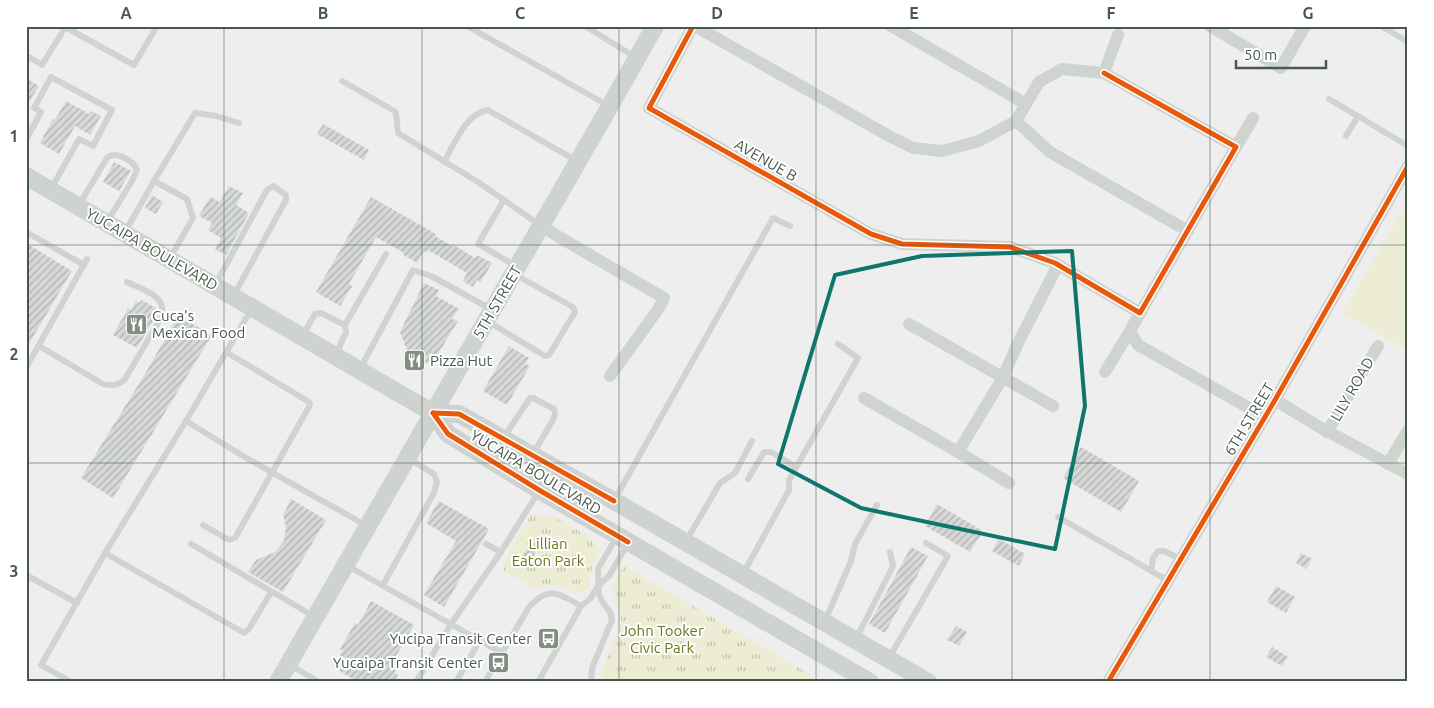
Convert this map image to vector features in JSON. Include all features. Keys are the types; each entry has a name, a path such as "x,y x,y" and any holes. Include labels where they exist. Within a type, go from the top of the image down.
{"main road":[{"name":"5TH STREET","path":"278,682 610,106 653,27"},
{"name":"YUCAIPA BOULEVARD","path":"26,176 433,413 448,434 539,490 866,681"},
{"name":"YUCAIPA BOULEVARD","path":"433,413 460,414 928,682"}],"street":[{"name":"AVENUE B","path":"694,26 649,108 871,234 902,244 1010,247 1058,265 1140,313"},
{"path":"694,26 913,148 942,151 979,141 1016,122 1039,82 1062,69 1104,73 1236,148"},
{"path":"891,26 1026,104"},
{"path":"1210,26 1281,68 1305,26"},
{"path":"1104,73 1118,34"},
{"path":"1106,372 1253,118"},
{"path":"1016,122 1050,152 1188,231"},
{"name":"6TH STREET","path":"1108,682 1167,580 1276,400 1408,166"},
{"path":"541,225 559,238 664,298 659,308 610,376"},
{"path":"958,452 1003,376 1058,265"},
{"path":"909,324 1053,406"},
{"path":"1130,331 1138,345 1265,417"},
{"name":"LILY ROAD","path":"1327,432 1378,346"},
{"path":"864,398 1009,483"},
{"name":"LILY ROAD","path":"1276,400 1327,432 1408,474"},
{"path":"1388,464 1408,430"}],"lane":[{"path":"26,55 42,65 65,27 134,66 157,26"},
{"path":"467,26 610,106"},
{"path":"585,26 637,58"},
{"path":"1381,26 1408,42"},
{"path":"26,140 41,112 34,108 51,77 112,110 93,146 79,139 50,190"},
{"path":"342,81 396,112 398,134 541,225"},
{"path":"1329,99 1408,146"},
{"path":"444,162 470,118 478,111 488,110 578,161"},
{"path":"124,234 195,113 216,116 239,123"},
{"path":"1346,136 1358,116"},
{"path":"78,206 107,158 111,154 121,156 133,164 137,170 107,223"},
{"path":"154,181 187,199 193,218 169,259"},
{"path":"215,286 267,190 273,186 286,195 286,200 233,296"},
{"path":"359,370 413,270 431,276 490,315 545,356 549,355 575,312 573,307 478,244 504,200"},
{"path":"614,501 773,218 790,226"},
{"path":"26,232 86,262 26,368"},
{"path":"335,356 346,332 345,325 386,254"},
{"path":"39,346 103,384 112,386 120,384 162,316 162,304 156,297 127,282"},
{"path":"70,682 41,665 252,308"},
{"path":"302,337 315,314 321,313 345,325"},
{"path":"742,575 789,490 788,480 858,358 838,344"},
{"path":"202,525 229,540 234,538 310,405 309,402 226,352"},
{"path":"503,439 530,398 554,409 556,414 533,455"},
{"path":"186,421 368,527"},
{"path":"686,542 720,483 735,473 752,441"},
{"path":"748,479 764,452 771,452 796,467"},
{"path":"382,585 434,493 437,482 434,474 408,458"},
{"path":"416,682 451,624 501,552 539,490"},
{"path":"825,622 852,562 855,544 877,505"},
{"path":"1058,517 1167,580"},
{"path":"538,682 581,606 590,600 598,586 609,576 623,538"},
{"path":"591,682 591,672 612,620 610,612 603,603 598,586 598,569 623,538"},
{"path":"888,659 948,556 926,543"},
{"path":"191,544 315,617"},
{"path":"486,544 501,552"},
{"path":"1151,571 1153,558 1158,551 1164,551 1180,560"},
{"path":"856,640 893,566 890,552"},
{"path":"106,553 244,633 249,629 271,592"},
{"path":"346,564 502,653"},
{"path":"26,575 77,604"},
{"path":"484,682 529,607 538,597 554,592 581,606"},
{"path":"456,682 480,640"},
{"path":"288,664 319,682"}],"highlighted area":[{"path":"1072,251 1085,406 1055,549 861,508 778,464 835,275 922,256"}],"green space":[{"path":"1408,200 1408,351 1342,313"},
{"name":"Lillian Eaton Park","path":"531,514 553,516 591,538 595,547 599,549 599,555 592,567 589,587 584,593 575,594 561,587 551,585 536,589 504,571 503,564"},
{"name":"John Tooker Civic Park","path":"627,565 630,569 823,682 602,682 601,672 621,624 613,586 619,572"}],"building":[{"path":"26,78 39,86 26,107"},
{"path":"66,101 89,114 91,111 101,116 90,135 75,126 59,154 40,143 53,119 55,120"},
{"path":"323,124 369,150 364,160 317,134"},
{"path":"114,162 131,171 119,191 103,182"},
{"path":"229,186 243,193 236,205 249,213 226,255 215,249 221,238 208,230 212,223 199,216 210,197 220,202"},
{"path":"152,195 163,202 156,214 145,208"},
{"path":"371,197 436,234 435,236 452,246 454,245 475,258 477,255 492,263 480,283 477,280 473,287 463,281 467,273 428,250 426,253 424,251 417,263 376,237 349,284 352,286 340,306 316,292"},
{"path":"26,243 72,271 26,349"},
{"path":"424,283 439,290 436,296 459,309 452,319 458,321 433,362 413,366 400,332"},
{"name":"Cuca's Mexican Food","path":"142,300 156,308 154,312 157,314 137,348 113,335 128,308 131,310 136,301 139,303"},
{"path":"178,316 212,335 113,498 81,478"},
{"path":"509,346 529,358 525,364 530,366 507,405 483,391"},
{"path":"1081,447 1139,481 1121,512 1063,478"},
{"path":"291,499 326,520 283,592 248,572 256,560 275,552 284,541 286,526 283,515"},
{"path":"439,501 489,529 444,607 424,595 456,541 426,523"},
{"path":"937,504 983,531 970,552 925,526"},
{"path":"999,539 1025,554 1019,566 992,551"},
{"path":"911,547 928,556 885,633 869,624"},
{"path":"528,549 534,551 535,557 531,561 525,559 523,553"},
{"path":"1301,553 1312,559 1306,569 1296,563"},
{"path":"1276,586 1295,597 1286,613 1267,602"},
{"path":"371,601 414,625 396,656 401,659 394,673 398,675 394,682 358,682 333,667 343,650 340,649 355,623 358,625"},
{"path":"956,626 967,632 959,646 947,640"},
{"path":"1272,647 1288,657 1282,666 1266,657"}],"cycle path":[{"path":"693,26 649,108 871,234 902,244 1010,247 1055,263 1140,313 1236,147 1104,73"},
{"path":"1108,682 1275,400 1408,166"},
{"path":"433,413 448,434 628,542"},
{"path":"433,413 459,414 614,501"}],"place":[{"name":"Cuca's Mexican Food","path":"136,324"},
{"name":"Pizza Hut","path":"414,360"},
{"name":"Yucipa Transit Center","path":"548,638"},
{"name":"Yucaipa Transit Center","path":"499,662"}]}
